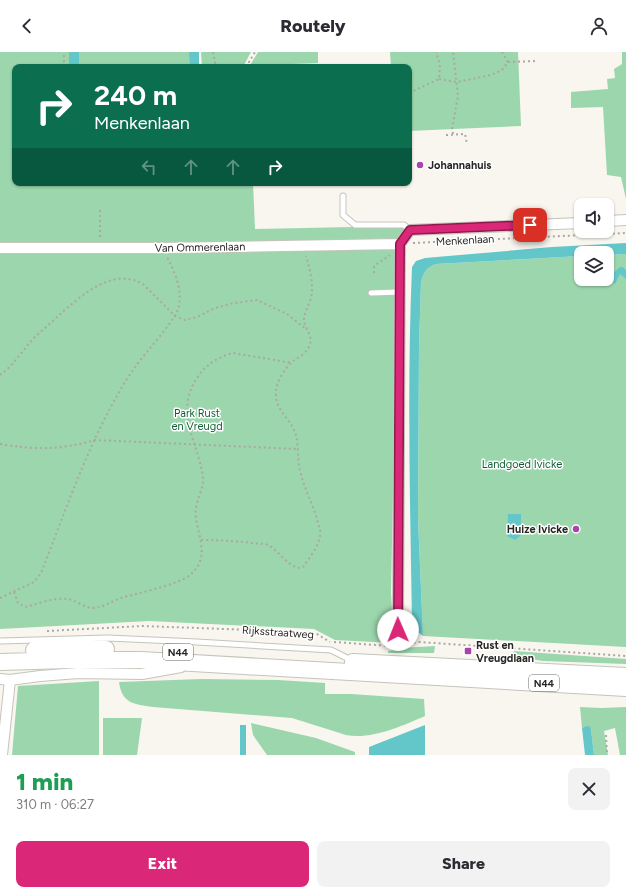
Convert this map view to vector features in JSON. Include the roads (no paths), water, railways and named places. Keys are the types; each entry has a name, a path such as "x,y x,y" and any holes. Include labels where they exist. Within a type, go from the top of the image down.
{"main road":[{"name":"Rijksstraatweg","path":"0,652 70,648 143,650 626,676"},
{"name":"N44","path":"0,662 140,660 626,688"},
{"name":"N44","path":"594,675 626,670"}],"street":[{"path":"614,221 626,220"},
{"name":"Menkenlaan","path":"410,230 574,223"},
{"path":"398,630 400,244 410,230"},
{"name":"Van Ommerenlaan","path":"0,248 162,248 400,244"},
{"name":"N44","path":"5,679 78,673 142,674 201,664"},
{"path":"2,755 5,679"}],"lane":[{"path":"343,196 343,215 355,225 404,225 410,230"},
{"path":"371,293 400,292"},
{"name":"Rijksstraatweg","path":"0,641 108,638 331,650 356,662"}],"water":[{"path":"69,52 79,52 79,64 69,64"},
{"path":"189,52 199,52 199,64 190,64"},
{"path":"626,243 626,254 614,255 614,246 574,246 574,256 436,264 424,273 421,282 418,518 423,636 415,630 412,621 409,400 412,267 416,261 425,258 552,247"},
{"path":"622,267 626,270 626,279 620,274 615,284 614,272"},
{"path":"508,514 521,514 521,535 515,540 507,536"},
{"path":"240,725 246,725 246,755 240,755"},
{"path":"425,725 425,755 369,755 369,747"},
{"path":"589,726 591,729 594,755 585,755 582,728"}],"place":[{"name":"Johannahuis","path":"420,165"},
{"name":"Huize Ivicke","path":"576,529"},
{"name":"Rust en Vreugdlaan","path":"468,651"}],"park label":[{"name":"Park Rust en Vreugd","path":"197,419"},
{"name":"Landgoed Ivicke","path":"522,464"}]}
